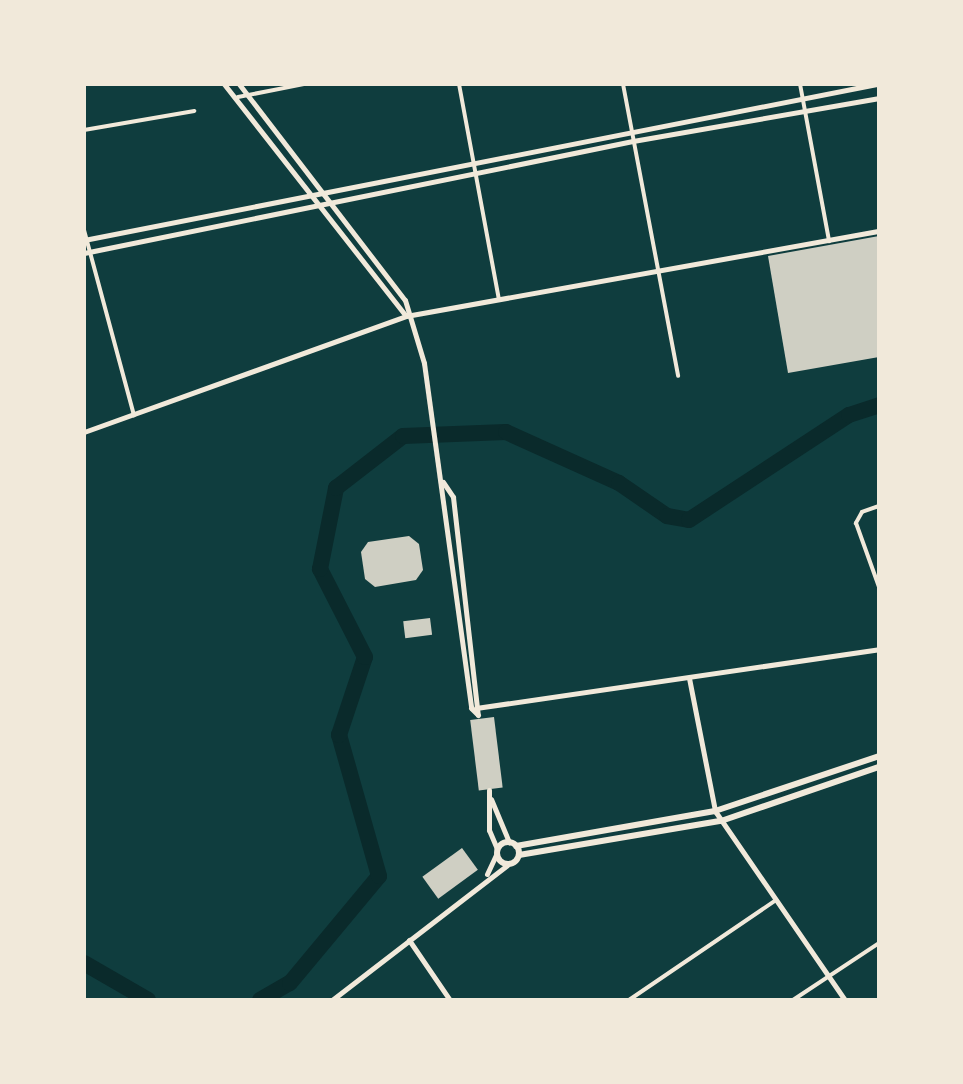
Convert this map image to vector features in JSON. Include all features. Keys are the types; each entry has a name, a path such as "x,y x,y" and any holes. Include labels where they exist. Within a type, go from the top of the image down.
{"main road":[{"path":"224,84 238,97 406,316 419,343 437,454 443,481 453,497 480,707 478,717 471,708 439,500 443,481"},
{"path":"239,84 405,300 406,316"},
{"path":"85,240 877,84"},
{"path":"86,252 633,141 805,114 879,98"},
{"path":"275,145 283,139"},
{"path":"227,212 229,223"},
{"path":"84,432 406,316 499,302 879,231"},
{"path":"359,257 367,251"},
{"path":"452,581 464,581"},
{"path":"471,708 879,649"},
{"path":"689,678 715,811 845,1000"},
{"path":"487,875 497,852 512,844 715,811 879,756"},
{"path":"332,1000 487,875 519,855 721,821 879,767"},
{"path":"507,865 497,852 489,830 489,792 519,855"},
{"path":"409,940 450,1000"}],"street":[{"path":"238,97 304,84"},
{"path":"459,84 478,174 499,302"},
{"path":"623,84 678,376"},
{"path":"800,84 829,241"},
{"path":"84,130 194,111"},
{"path":"84,230 86,252 134,415"},
{"path":"879,506 862,512 856,523 879,587"},
{"path":"629,1000 776,900"},
{"path":"793,1000 879,943"}],"building":[{"path":"879,236 879,357 788,373 768,256"},
{"path":"409,536 419,544 423,570 416,580 375,587 365,579 361,552 368,542"},
{"path":"430,618 432,635 405,638 403,621"},
{"path":"494,717 503,787 479,790 470,720"},
{"path":"462,848 478,870 438,899 422,877"}],"waterway":[{"path":"260,1000 290,983 379,876 339,735 365,657 320,569 336,488 403,436 506,432 619,483 667,516 689,520 849,415 879,405"},
{"path":"84,963 148,1000"}]}
